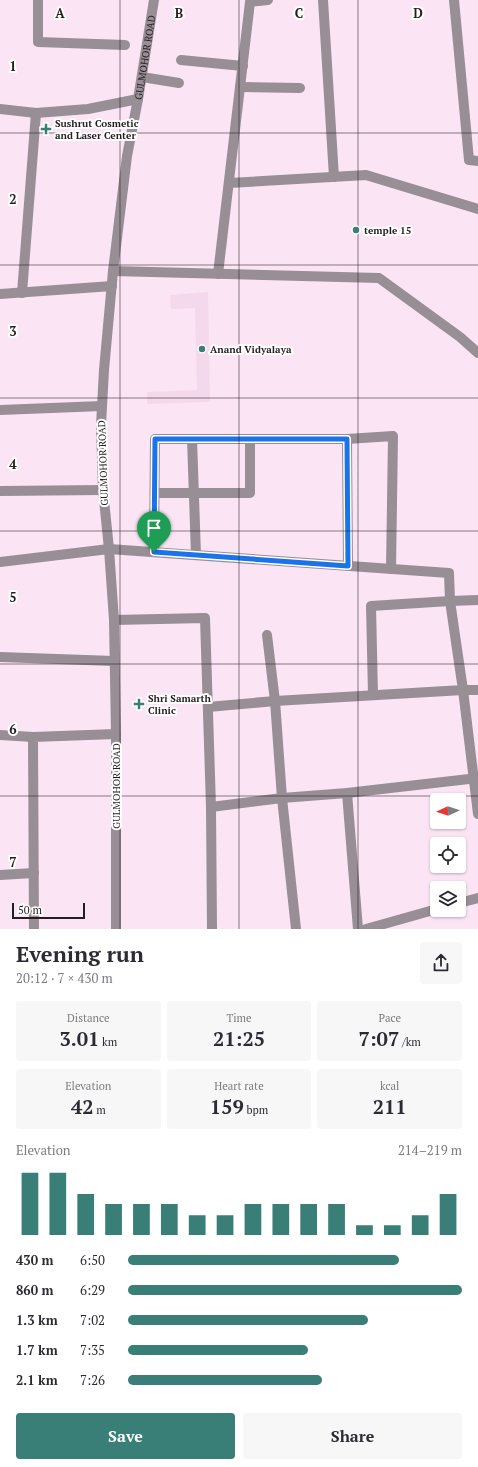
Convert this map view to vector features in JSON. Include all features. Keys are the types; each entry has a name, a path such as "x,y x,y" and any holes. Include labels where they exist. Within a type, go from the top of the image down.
{"street":[{"path":"38,0 38,42 125,45"},
{"name":"GULMOHOR ROAD","path":"116,929 116,734 114,620 103,490 101,452 102,406 112,286 128,156 154,0"},
{"path":"218,274 250,2 268,0"},
{"path":"323,0 334,177"},
{"path":"454,0 470,160 478,160"},
{"path":"181,60 243,66"},
{"path":"142,77 179,83"},
{"path":"240,87 300,88"},
{"path":"0,109 36,113 88,109 138,99"},
{"path":"22,292 36,113"},
{"path":"229,183 366,175 478,209"},
{"path":"114,271 379,278 460,337 478,353"},
{"path":"0,294 112,286"},
{"path":"0,410 102,406"},
{"path":"154,552 155,439 347,439 393,436 391,569"},
{"path":"192,439 196,555"},
{"path":"154,493 250,493 250,439"},
{"path":"347,439 348,566"},
{"path":"0,491 103,490"},
{"path":"0,562 109,549 450,573 450,600 476,778 478,814"},
{"path":"374,695 371,606 450,600 478,600"},
{"path":"114,620 205,618 211,807 212,929"},
{"path":"267,635 275,701 282,798 296,929"},
{"path":"0,657 114,661"},
{"path":"208,707 275,701 478,690"},
{"path":"0,735 33,737 116,734"},
{"path":"33,737 34,929"},
{"path":"211,807 282,798 346,793 476,778"},
{"path":"346,793 358,929"},
{"path":"0,875 34,873"},
{"path":"466,902 478,898"},
{"path":"366,929 385,926 430,911"}],"shaded area":[{"name":"Anand Vidyalaya","path":"208,292 210,402 147,404 147,392 197,390 195,308 171,309 170,295"}],"place":[{"name":"Sushrut Cosmetic and Laser Center","path":"46,129"},
{"name":"temple 15","path":"356,230"},
{"name":"Anand Vidyalaya","path":"202,349"},
{"name":"Shri Samarth Clinic","path":"139,704"}],"route":[{"path":"155,439 347,439 348,566 154,552 155,439"}]}
